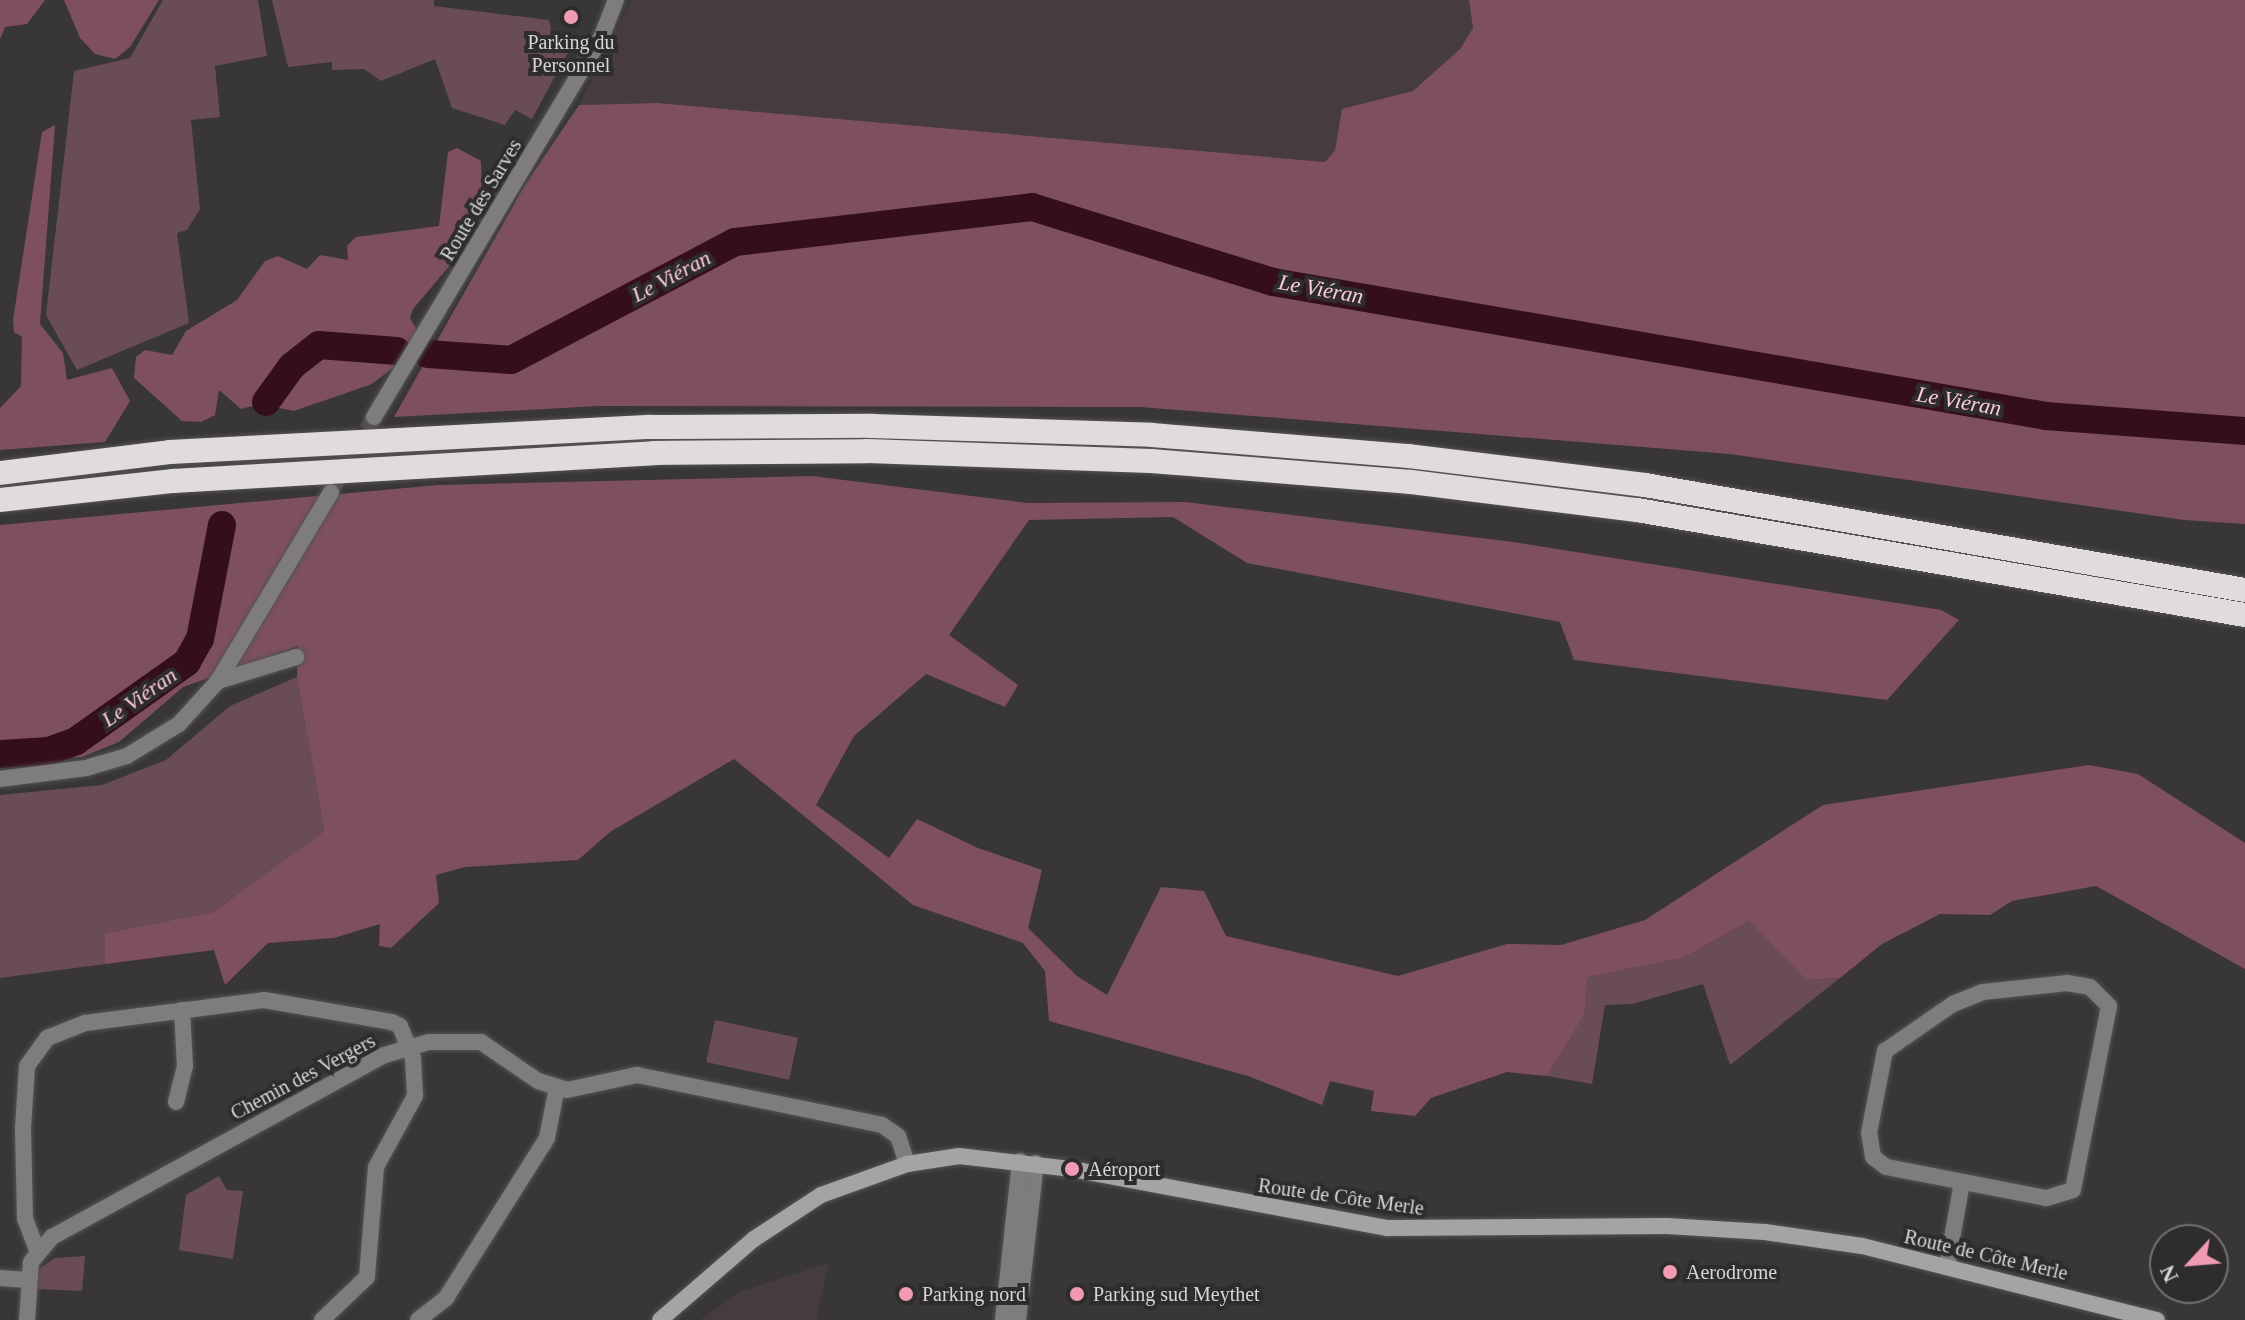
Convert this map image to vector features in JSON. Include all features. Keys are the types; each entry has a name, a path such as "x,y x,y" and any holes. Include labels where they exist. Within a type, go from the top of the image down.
{"highway":[{"path":"0,473 170,452 651,427 872,426 1152,435 1409,456 1645,485 2245,590"},
{"path":"0,500 173,481 654,453 867,451 1151,461 1411,482 1637,510 2245,615"}],"main road":[{"name":"Route de Côte Merle","path":"660,1320 795,1210 847,1183 907,1164 951,1157 1028,1162 1387,1228 1667,1226 1765,1232 1862,1246 2157,1320"}],"street":[{"name":"Route des Sarves","path":"374,417 602,36 616,0"},
{"path":"0,779 86,768 127,756 159,741 218,681 331,492"},
{"path":"218,681 296,657"},
{"path":"2067,983 2102,994 2109,1022 2073,1190 2046,1198 1962,1182 1886,1167 1873,1157 1869,1133 1885,1051 1953,1004 1983,992 2067,983"},
{"path":"27,1320 28,1280 37,1250 25,1219 22,1158 29,1056 40,1042 73,1026 264,1000 397,1024 409,1046 450,1040 473,1041 497,1049 529,1075 557,1087 586,1090 637,1075 857,1120 893,1131 907,1164"},
{"path":"176,1102 185,1066 182,1010"},
{"name":"Chemin des Vergers","path":"37,1250 57,1233 297,1101 409,1046 415,1096 376,1167 367,1277 322,1320"},
{"path":"418,1320 446,1298 547,1138 557,1087"},
{"path":"1003,1320 1028,1162"},
{"path":"1018,1320 1028,1162"},
{"path":"1947,1267 1962,1182"},
{"path":"0,1278 28,1280"}],"shaded area":[{"path":"0,0 45,0 27,24 5,27 0,39"},
{"path":"64,0 159,0 130,47 115,59 95,54 80,38"},
{"path":"163,0 258,0 267,56 215,66 220,117 191,120 200,209 187,230 177,233 189,323 77,370 46,315 74,71 130,58"},
{"path":"272,0 434,0 434,6 549,20 552,36 573,43 532,119 515,110 505,125 452,108 435,59 381,81 364,69 332,70 332,62 288,67"},
{"path":"632,0 1469,0 1473,28 1460,49 1413,91 1342,110 1335,150 1325,162 658,103 579,105"},
{"path":"1469,0 2245,0 2245,524 2184,520 1730,454 1140,407 599,406 394,417 525,185 579,105 658,103 1325,162 1335,150 1342,109 1413,91 1460,49 1473,28"},
{"path":"55,125 40,324 63,353 67,380 112,368 130,401 105,442 0,450 0,408 21,386 22,337 14,332 13,320 42,132"},
{"path":"457,148 481,161 482,195 457,257 413,309 410,318 417,330 408,356 372,384 294,411 260,404 241,409 219,390 215,415 201,422 182,421 134,378 136,357 145,350 172,355 186,331 237,300 265,261 278,256 307,269 320,255 348,260 347,246 356,237 439,226 448,152"},
{"path":"812,476 1028,503 1185,502 1513,542 1941,610 1959,620 1887,700 1574,660 1560,622 1247,563 1173,517 1029,520 949,635 1018,685 1005,707 926,674 854,736 816,805 889,858 917,819 978,848 1042,870 1028,928 1077,976 1107,995 1161,887 1204,891 1226,936 1398,976 1507,944 1561,945 1645,920 1823,805 2089,765 2138,774 2245,843 2245,969 2096,886 2012,901 1990,915 1940,914 1882,944 1840,978 1806,980 1749,921 1683,958 1588,977 1584,1016 1547,1076 1507,1072 1431,1098 1415,1116 1371,1111 1374,1091 1330,1081 1322,1105 1248,1076 1049,1021 1045,971 1023,943 913,905 734,759 610,832 578,860 465,867 436,875 439,903 391,948 379,946 380,924 334,938 268,943 225,985 214,950 105,964 105,933 213,912 324,831 297,677 298,646 183,687 119,742 82,757 0,762 0,525 438,485"},
{"path":"297,677 324,831 213,912 105,933 105,964 0,978 0,795 102,785 166,760 230,706"},
{"path":"1749,921 1806,980 1840,978 1730,1065 1703,984 1632,1004 1605,1005 1592,1084 1547,1076 1584,1016 1588,977 1683,958"},
{"path":"715,1020 798,1038 789,1080 706,1062"},
{"path":"219,1176 227,1190 243,1191 233,1259 179,1250 186,1195"},
{"path":"85,1256 82,1291 37,1289 39,1269 55,1258"},
{"path":"829,1263 816,1320 700,1320 740,1292"}],"waterway":[{"name":"Le Viéran","path":"428,354 511,360 735,242 1032,207 1273,282 2046,416 2245,431"},
{"name":"Le Viéran","path":"266,402 292,366 319,345 397,351"},
{"name":"Le Viéran","path":"0,754 49,751 76,741 187,662 200,639 222,525"}],"tunnel":[{"path":"331,492 374,417"}],"place":[{"name":"Parking du Personnel","path":"571,17"},
{"name":"Aéroport","path":"1072,1169"},
{"name":"Aerodrome","path":"1670,1272"},
{"name":"Parking nord","path":"906,1294"},
{"name":"Parking sud Meythet","path":"1077,1294"}]}
